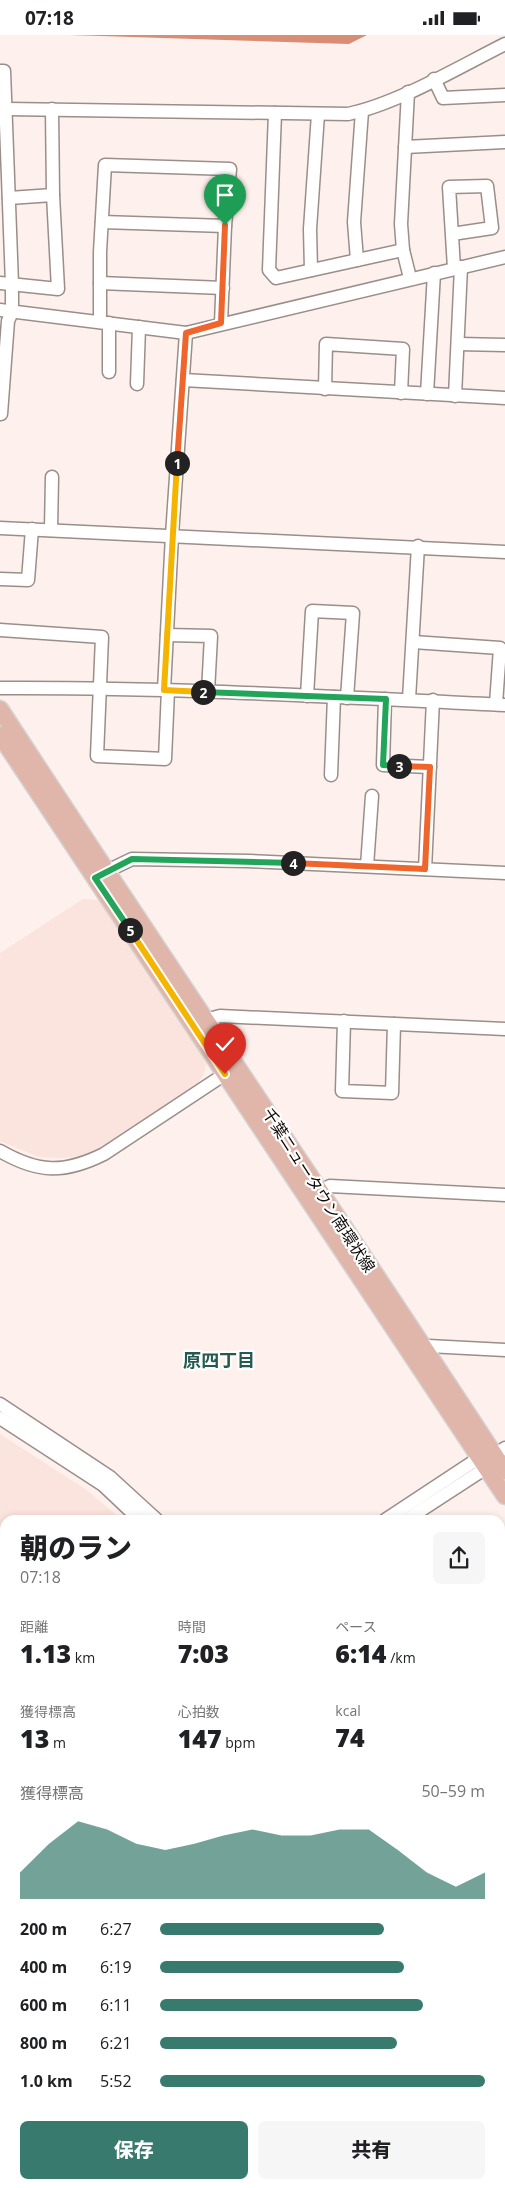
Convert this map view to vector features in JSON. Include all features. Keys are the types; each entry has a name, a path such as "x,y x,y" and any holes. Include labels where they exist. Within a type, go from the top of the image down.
{"main road":[{"name":"千葉ニュータウン南環状線","path":"0,709 101,875 491,1457 505,1471"},
{"name":"千葉ニュータウン南環状線","path":"0,735 205,1020 231,1070 320,1192 491,1457 505,1496"}],"street":[{"path":"7,109 348,114 362,111 408,92 505,44"},
{"path":"0,71 4,71 7,109 8,198 6,283 8,321 1,414"},
{"path":"434,79 443,98 505,95"},
{"path":"408,92 401,224 403,250 410,278"},
{"path":"6,283 58,289 53,195 52,109"},
{"path":"357,260 354,222 362,111"},
{"path":"275,113 269,270 276,278 403,250"},
{"path":"311,270 310,229 318,114"},
{"path":"405,147 505,142"},
{"path":"108,372 100,283 105,165 230,169 225,225 221,323"},
{"path":"452,234 492,228 487,186 449,187 452,234 458,267 456,396"},
{"path":"8,198 53,195"},
{"path":"102,222 225,225"},
{"path":"6,311 186,333 221,323 505,257"},
{"path":"427,395 434,273"},
{"path":"100,283 223,288"},
{"path":"137,384 139,327"},
{"path":"0,630 102,637 97,756 165,759 167,635 186,333"},
{"path":"325,389 326,344 402,349 401,393"},
{"path":"458,344 505,345"},
{"path":"184,381 505,398"},
{"path":"51,530 52,477"},
{"path":"0,528 418,546 505,552"},
{"path":"0,579 28,580 32,529"},
{"path":"409,699 418,546"},
{"path":"307,696 312,611 353,613 348,698"},
{"path":"167,635 212,636 208,692"},
{"path":"0,688 166,690 433,700 500,705 500,648 413,642"},
{"path":"331,775 334,697"},
{"path":"386,699 383,765 430,767"},
{"path":"425,869 433,700"},
{"path":"367,866 372,796"},
{"path":"101,875 132,859 367,866 505,873"},
{"path":"205,1020 220,1015 505,1029"},
{"path":"344,1021 342,1091 392,1093 394,1024"},
{"path":"0,1151 20,1162 42,1168 65,1168 85,1164 104,1154 231,1070"},
{"path":"320,1192 330,1186 505,1195"},
{"path":"423,1349 428,1346 505,1351"},
{"path":"0,1405 110,1477 152,1515"},
{"path":"0,1418 103,1485 135,1515"},
{"path":"393,1515 491,1457"},
{"path":"413,1515 491,1457"}],"shaded area":[{"path":"70,35 367,35 349,44"},
{"path":"83,899 99,900 202,1054 206,1065 204,1074 198,1083 90,1154 81,1157 39,1157 0,1141 0,953"},
{"path":"0,1434 88,1491 116,1515 0,1515"}],"district":[{"name":"原四丁目","path":"219,1360"}],"route":[{"path":"225,225 221,323 186,333 172,535 164,690 386,699 383,765 430,767 425,869 248,861 132,859 95,878 225,1074"}]}
